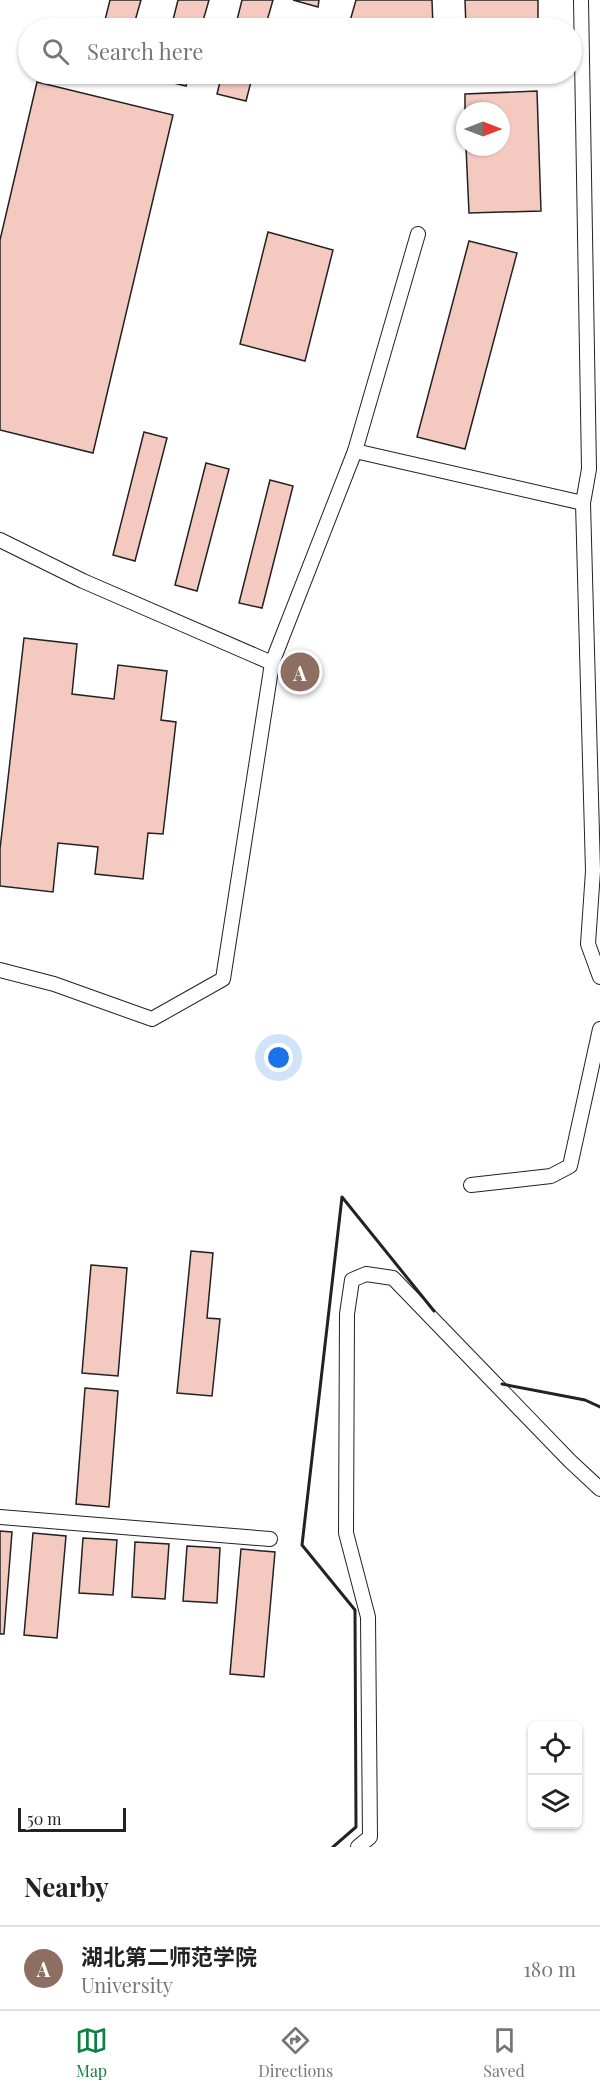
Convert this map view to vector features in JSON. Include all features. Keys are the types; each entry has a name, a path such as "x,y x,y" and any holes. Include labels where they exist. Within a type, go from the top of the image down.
{"street":[{"path":"581,0 581,18"},
{"path":"582,59 589,469 583,503 592,871 588,944 600,977"},
{"path":"0,970 54,984 152,1019 223,979 272,663 355,451 418,234"},
{"path":"355,451 583,503"},
{"path":"0,540 83,581 272,663"},
{"path":"471,1185 551,1176 570,1166 600,1029"},
{"path":"358,1847 370,1837 370,1779 368,1617 346,1533 346,1314 352,1280 366,1274 393,1278 570,1461 600,1489"},
{"path":"0,1517 270,1539"}],"building":[{"path":"110,0 141,0 136,18 106,18"},
{"path":"178,0 209,0 204,18 174,18"},
{"path":"242,0 273,0 268,18 238,18"},
{"path":"293,0 319,0 318,7"},
{"path":"356,0 432,0 433,18 351,18"},
{"path":"465,0 538,0 538,18 466,18"},
{"path":"37,84 45,84 173,115 93,453 0,430 0,240"},
{"path":"220,84 250,84 246,101 217,94"},
{"path":"537,91 541,211 469,213 466,156 510,156 510,102 465,102 465,94"},
{"path":"268,232 333,250 305,361 240,344"},
{"path":"469,241 517,253 465,449 417,437"},
{"path":"144,432 167,438 135,561 113,555"},
{"path":"206,463 229,469 197,591 175,585"},
{"path":"270,480 293,486 262,608 239,603"},
{"path":"24,638 77,644 72,694 114,699 118,665 167,671 161,720 176,722 163,834 148,833 143,879 95,874 98,847 58,843 53,892 0,886 0,849"},
{"path":"191,1251 213,1253 207,1318 220,1319 212,1396 177,1393"},
{"path":"91,1265 127,1268 118,1376 82,1373"},
{"path":"85,1388 118,1391 109,1507 76,1504"},
{"path":"0,1531 12,1532 4,1634 0,1634"},
{"path":"33,1533 66,1536 57,1638 24,1635"},
{"path":"83,1538 117,1540 113,1595 79,1593"},
{"path":"135,1542 169,1544 165,1599 132,1597"},
{"path":"187,1546 220,1548 217,1603 183,1601"},
{"path":"241,1549 275,1552 264,1677 230,1674"}],"wall":[{"path":"333,1847 356,1827 355,1610 302,1545 342,1197 434,1311"},
{"path":"502,1384 585,1400 600,1407"}],"place":[{"name":"湖北第二师范学院","path":"300,672"}]}
